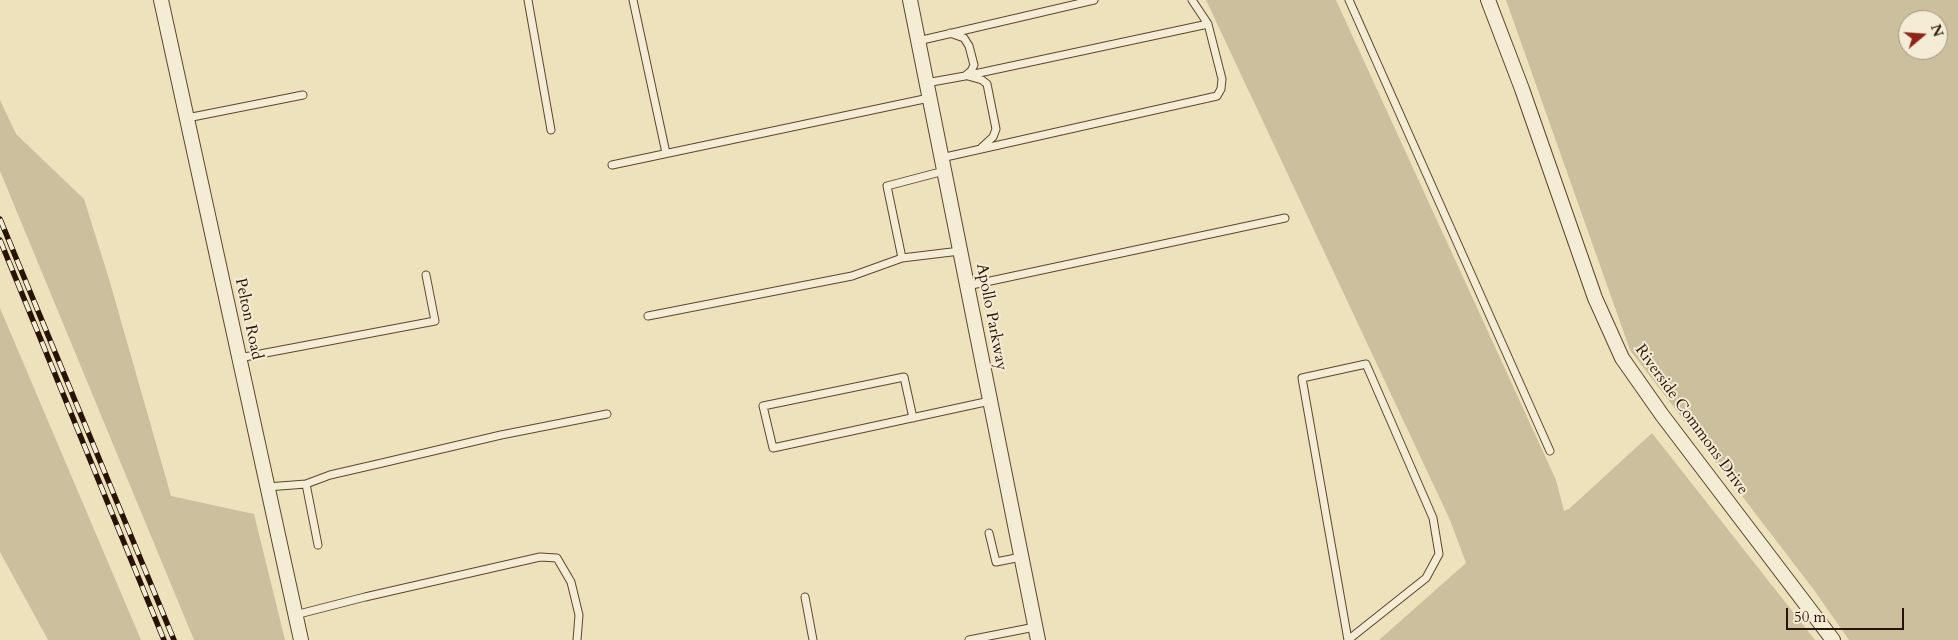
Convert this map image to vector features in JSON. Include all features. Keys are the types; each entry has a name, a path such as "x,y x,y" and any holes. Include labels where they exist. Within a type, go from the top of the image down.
{"street":[{"name":"Apollo Parkway","path":"910,0 1037,633"},
{"name":"Riverside Commons Drive","path":"1488,0 1522,89 1595,298 1622,358 1668,423 1834,640"},
{"name":"Pelton Road","path":"162,3 266,488 301,640"}],"lane":[{"path":"528,0 551,130"},
{"path":"632,0 666,153"},
{"path":"918,41 1094,0"},
{"path":"902,258 887,186 981,148 1217,96 1221,89 1222,79 1208,24 1192,0"},
{"path":"1349,0 1550,451"},
{"path":"926,83 1208,24"},
{"path":"950,33 964,38 969,46 974,65 965,76"},
{"path":"965,76 973,76 988,84 996,130 993,137 981,148"},
{"path":"186,118 303,94"},
{"path":"612,165 929,98"},
{"path":"967,286 1285,218"},
{"path":"648,316 852,276 902,258 960,251"},
{"path":"238,358 435,321 426,275"},
{"path":"1366,364 1433,518 1439,554 1426,578 1348,640 1302,378 1366,364"},
{"path":"913,418 904,377 763,406 773,448 913,418 990,401"},
{"path":"266,488 306,484 330,475 382,462 501,435 608,414"},
{"path":"306,484 318,545"},
{"path":"989,533 996,562 1021,557"},
{"path":"295,616 366,597 540,557 557,558 571,582 579,615 577,640"},
{"path":"804,597 813,640"},
{"path":"969,640 1037,633"}],"shaded area":[{"path":"1206,0 1336,0 1556,480 1564,511 1569,509 1652,433 1815,640 1379,640 1466,563 1450,520"},
{"path":"1506,0 1958,0 1958,640 1849,640 1814,590 1630,350"},
{"path":"0,100 16,134 84,199 109,279 171,496 254,514 285,640 194,640 0,171"},
{"path":"0,308 141,640 48,640 0,552"}],"railway":[{"path":"0,219 174,640"},
{"path":"0,240 164,640"}]}
